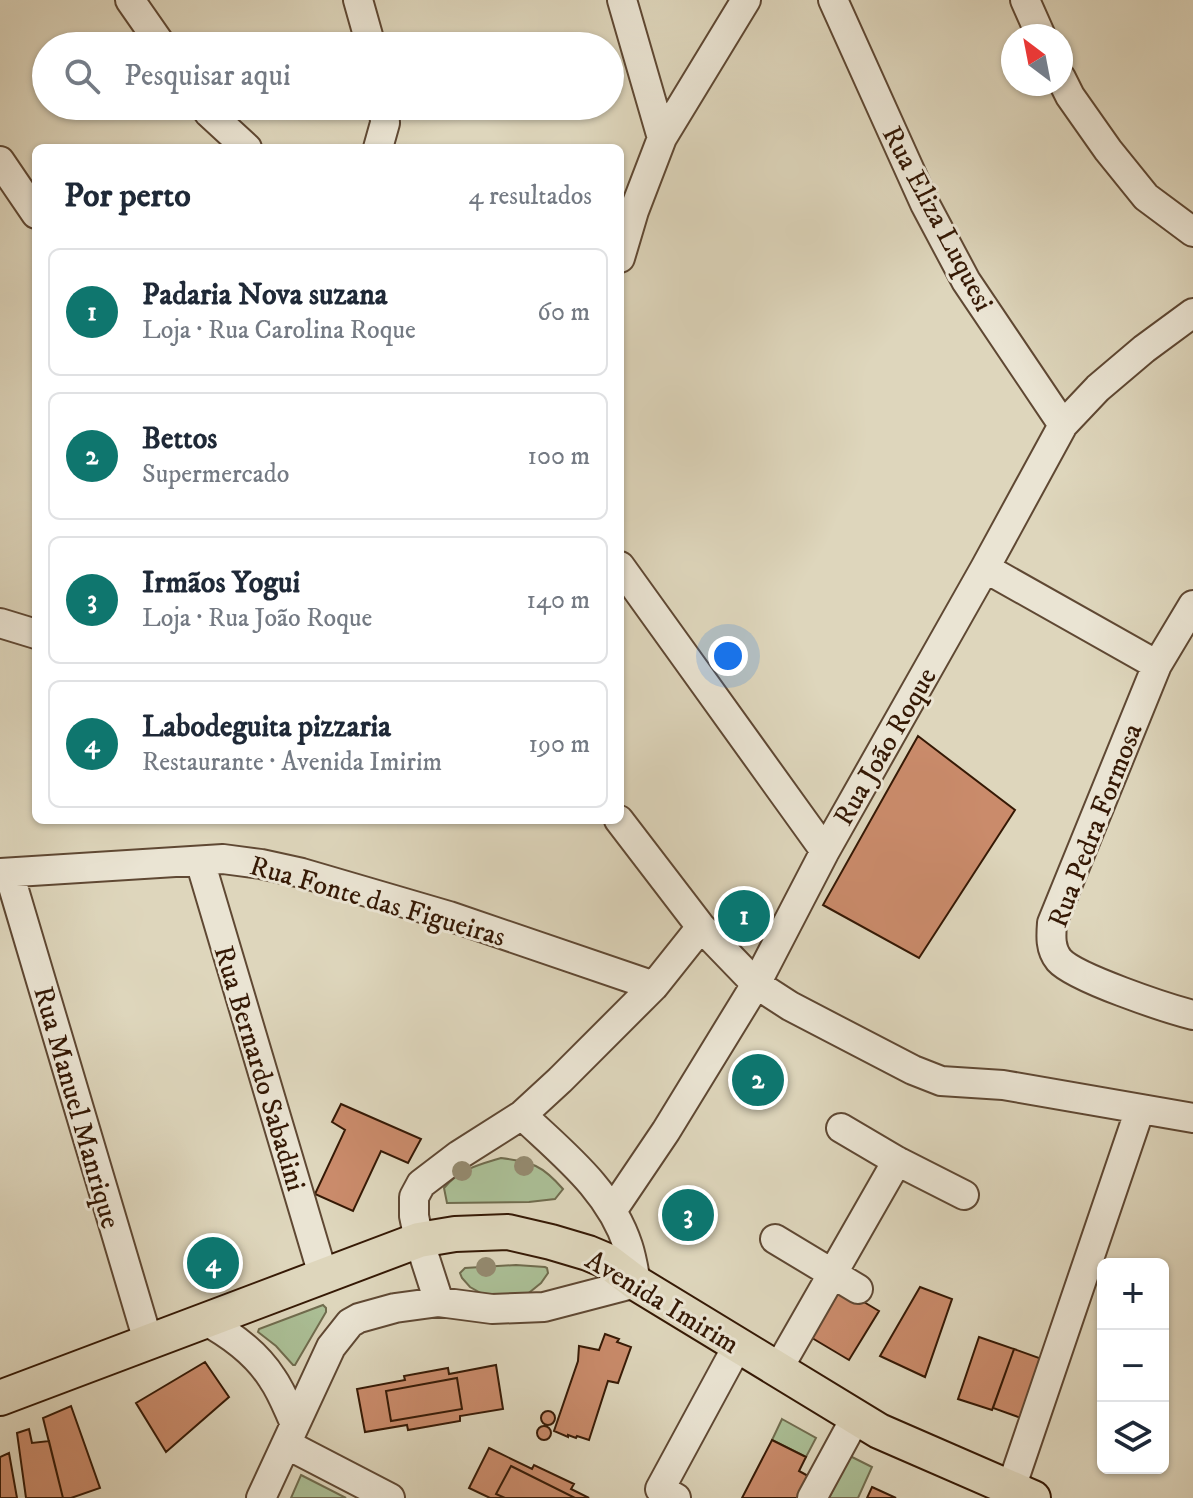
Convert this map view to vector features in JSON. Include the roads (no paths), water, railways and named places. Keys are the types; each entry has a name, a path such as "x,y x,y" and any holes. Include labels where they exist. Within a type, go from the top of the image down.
{"main road":[{"name":"Avenida Imirim","path":"0,1398 419,1240 455,1234 508,1232 551,1242 607,1261 636,1283 976,1487 1022,1493"}],"street":[{"path":"130,0 152,32"},
{"path":"358,0 367,32"},
{"path":"622,0 662,138"},
{"path":"624,245 662,138 746,0"},
{"name":"Rua Eliza Luquesi","path":"833,0 925,204 966,281 1063,425"},
{"path":"1025,0 1036,24"},
{"path":"1070,96 1146,197 1193,232"},
{"path":"217,120 243,144"},
{"path":"379,144 385,120"},
{"path":"0,161 32,208"},
{"name":"Rua João Roque","path":"612,1211 666,1131 756,984 825,851 1063,425 1098,388 1193,313"},
{"path":"985,568 1157,665"},
{"path":"624,572 825,851"},
{"name":"Rua Pedra Formosa","path":"1193,605 1157,665 1052,923 1051,941 1061,962 1099,983 1193,1015"},
{"path":"0,623 32,633"},
{"path":"622,824 701,927 756,984 790,1006 913,1070 941,1081 1003,1085 1193,1118"},
{"name":"Rua Fonte das Figueiras","path":"4,873 200,861 261,864 449,916 654,986"},
{"name":"Rua Bernardo Sabadini","path":"200,861 323,1275"},
{"name":"Rua Manuel Manrique","path":"4,873 148,1341"},
{"path":"439,1302 419,1240 414,1208 414,1197 421,1184 459,1155 522,1115 654,986 701,927"},
{"path":"1022,1493 1140,1109"},
{"path":"261,1498 331,1347 350,1323 395,1308 439,1302 492,1309 544,1307 636,1283 628,1245 612,1211 596,1187 581,1169 522,1115"},
{"path":"841,1128 964,1195"},
{"path":"778,1369 897,1161"},
{"path":"775,1239 858,1289"},
{"path":"204,1320 225,1331 258,1360 272,1378 290,1434 390,1498"},
{"path":"676,1498 660,1489 738,1345"},
{"path":"812,1498 856,1417"}],"place":[{"name":"Padaria Nova suzana","path":"744,916"},
{"name":"Bettos","path":"758,1080"},
{"name":"Irmãos Yogui","path":"688,1215"},
{"name":"Labodeguita pizzaria","path":"213,1263"}]}
